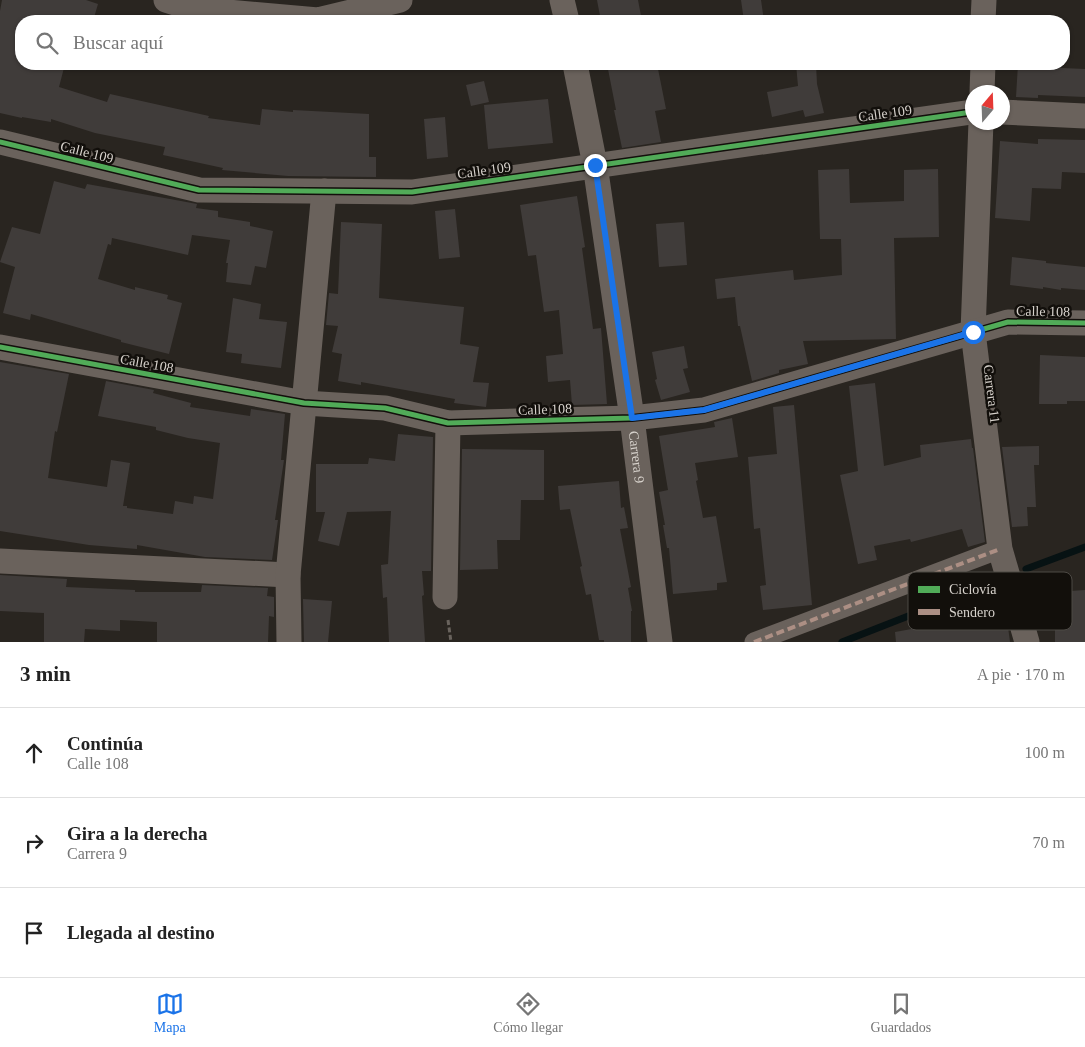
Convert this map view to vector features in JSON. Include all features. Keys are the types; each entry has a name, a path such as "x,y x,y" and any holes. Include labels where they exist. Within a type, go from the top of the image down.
{"street":[{"path":"166,0 194,9 262,15"},
{"path":"338,15 400,0"},
{"path":"562,0 565,15"},
{"path":"983,15 984,0"},
{"name":"Carrera 9","path":"576,70 595,165 632,418 660,642"},
{"path":"982,85 983,70"},
{"path":"1010,112 1085,116"},
{"name":"Calle 109","path":"0,142 199,190 412,192 965,113"},
{"name":"Carrera 11","path":"981,130 973,332 1000,548 1007,572"},
{"path":"289,642 288,575 324,192"},
{"name":"Calle 108","path":"0,347 304,403 385,408 448,423 632,418 704,410 1008,322 1085,323"},
{"path":"445,597 448,423"},
{"path":"937,572 1000,548"},
{"path":"0,561 288,575"},
{"path":"754,642 908,583"}],"building":[{"path":"2,0 86,0 98,4 95,15 15,15 15,70 63,70 59,87 107,102 110,94 209,116 208,118 260,125 262,109 293,112 293,110 369,114 369,157 376,157 376,177 288,176 222,170 223,168 163,155 165,147 95,133 51,119 51,122 0,113 0,11"},
{"path":"597,0 638,0 641,15 600,15"},
{"path":"741,0 761,0 763,15 743,15"},
{"path":"1085,69 1085,97 1038,95 1038,98 1016,97 1018,70"},
{"path":"608,70 658,70 666,109 655,111 661,142 622,148 614,110 616,110"},
{"path":"797,70 816,70 817,84 824,113 805,117 803,110 772,117 767,92 798,86"},
{"path":"484,81 489,102 471,106 466,85"},
{"path":"548,99 553,143 488,149 484,105"},
{"path":"445,117 448,157 427,159 424,119"},
{"path":"1038,139 1085,140 1085,173 1062,172 1061,189 1032,188 1030,221 995,218 1000,141 1038,144"},
{"path":"849,169 850,203 904,201 904,170 938,169 939,237 894,238 896,339 803,341 808,364 779,370 779,373 752,381 740,326 738,326 735,297 717,299 715,279 793,270 794,280 842,275 841,239 820,239 818,170"},
{"path":"54,181 85,189 87,184 197,204 196,208 218,211 218,217 250,222 250,226 273,231 266,268 255,266 251,285 226,282 228,263 226,263 230,240 192,235 188,255 112,238 111,245 108,244 98,279 135,290 135,287 168,295 167,299 182,303 169,354 121,342 121,340 31,314 30,320 3,313 15,267 0,262 12,227 40,234"},
{"path":"577,196 585,247 582,248 593,329 601,328 607,404 572,405 570,380 548,382 546,356 563,354 559,310 544,312 536,255 528,256 520,205"},
{"path":"455,209 460,257 439,259 435,211"},
{"path":"341,222 382,224 379,298 464,307 460,344 479,347 473,382 489,383 486,407 454,403 455,399 361,382 361,385 338,381 342,354 332,352 338,326 326,325 329,293 338,294"},
{"path":"684,222 687,265 659,267 656,224"},
{"path":"1012,257 1085,267 1085,290 1061,288 1061,290 1043,287 1043,289 1010,285"},
{"path":"233,298 261,304 259,319 287,322 281,368 241,363 242,354 226,352"},
{"path":"684,346 688,368 683,369 690,392 661,400 655,380 657,379 652,352"},
{"path":"1040,355 1085,357 1085,401 1067,401 1067,404 1039,404"},
{"path":"0,362 69,374 57,432 55,431 48,478 107,487 111,460 130,463 123,506 127,506 127,508 173,514 175,501 193,504 194,496 213,499 220,443 188,438 156,430 156,427 98,416 106,381 154,390 153,393 191,403 190,407 250,416 251,409 285,414 281,460 284,460 275,520 278,520 272,560 205,557 137,545 137,549 89,545 0,531"},
{"path":"875,383 884,466 921,457 920,445 971,439 985,542 968,547 962,529 911,542 910,539 874,546 877,560 858,564 840,475 858,471 849,386"},
{"path":"794,405 812,605 763,610 760,586 766,585 760,528 754,529 748,457 777,454 773,407"},
{"path":"732,418 738,457 695,463 698,480 696,481 703,518 716,516 727,582 717,583 717,590 673,594 669,548 667,548 659,492 668,490 659,436 715,427 714,422"},
{"path":"398,434 433,437 431,571 422,571 425,642 389,642 387,597 383,598 381,565 388,564 391,511 347,512 339,546 318,541 325,512 316,512 316,464 368,464 369,458 395,461"},
{"path":"1039,446 1039,465 1034,465 1036,507 1027,507 1028,526 1012,527 1002,447"},
{"path":"462,449 544,450 544,500 521,500 520,540 497,540 498,569 460,570"},
{"path":"619,481 621,508 624,507 628,528 620,529 631,587 628,588 632,611 631,642 604,642 604,640 599,640 591,594 586,595 570,509 560,510 558,486"},
{"path":"0,575 67,579 66,587 135,590 135,592 201,592 202,585 268,588 267,596 274,597 274,617 269,616 268,642 157,642 157,622 120,620 120,631 85,629 84,642 44,642 44,613 0,611"},
{"path":"1085,590 1085,642 1055,642 1055,630 1072,630 1072,591"},
{"path":"303,599 332,601 328,642 304,642"},
{"path":"908,630 1008,630 1010,642 896,642 895,632"}],"waterway":[{"path":"1026,569 1085,547"},
{"path":"842,642 908,616"}],"marked path":[{"path":"939,572 1000,549"},
{"path":"754,642 908,584"}],"cycle path":[{"path":"0,142 199,190 412,192 965,113"},
{"path":"0,347 304,403 385,408 448,423 632,418 704,410 1008,322 1085,323"}],"route":[{"path":"595,165 632,418 704,410 973,332"}]}
